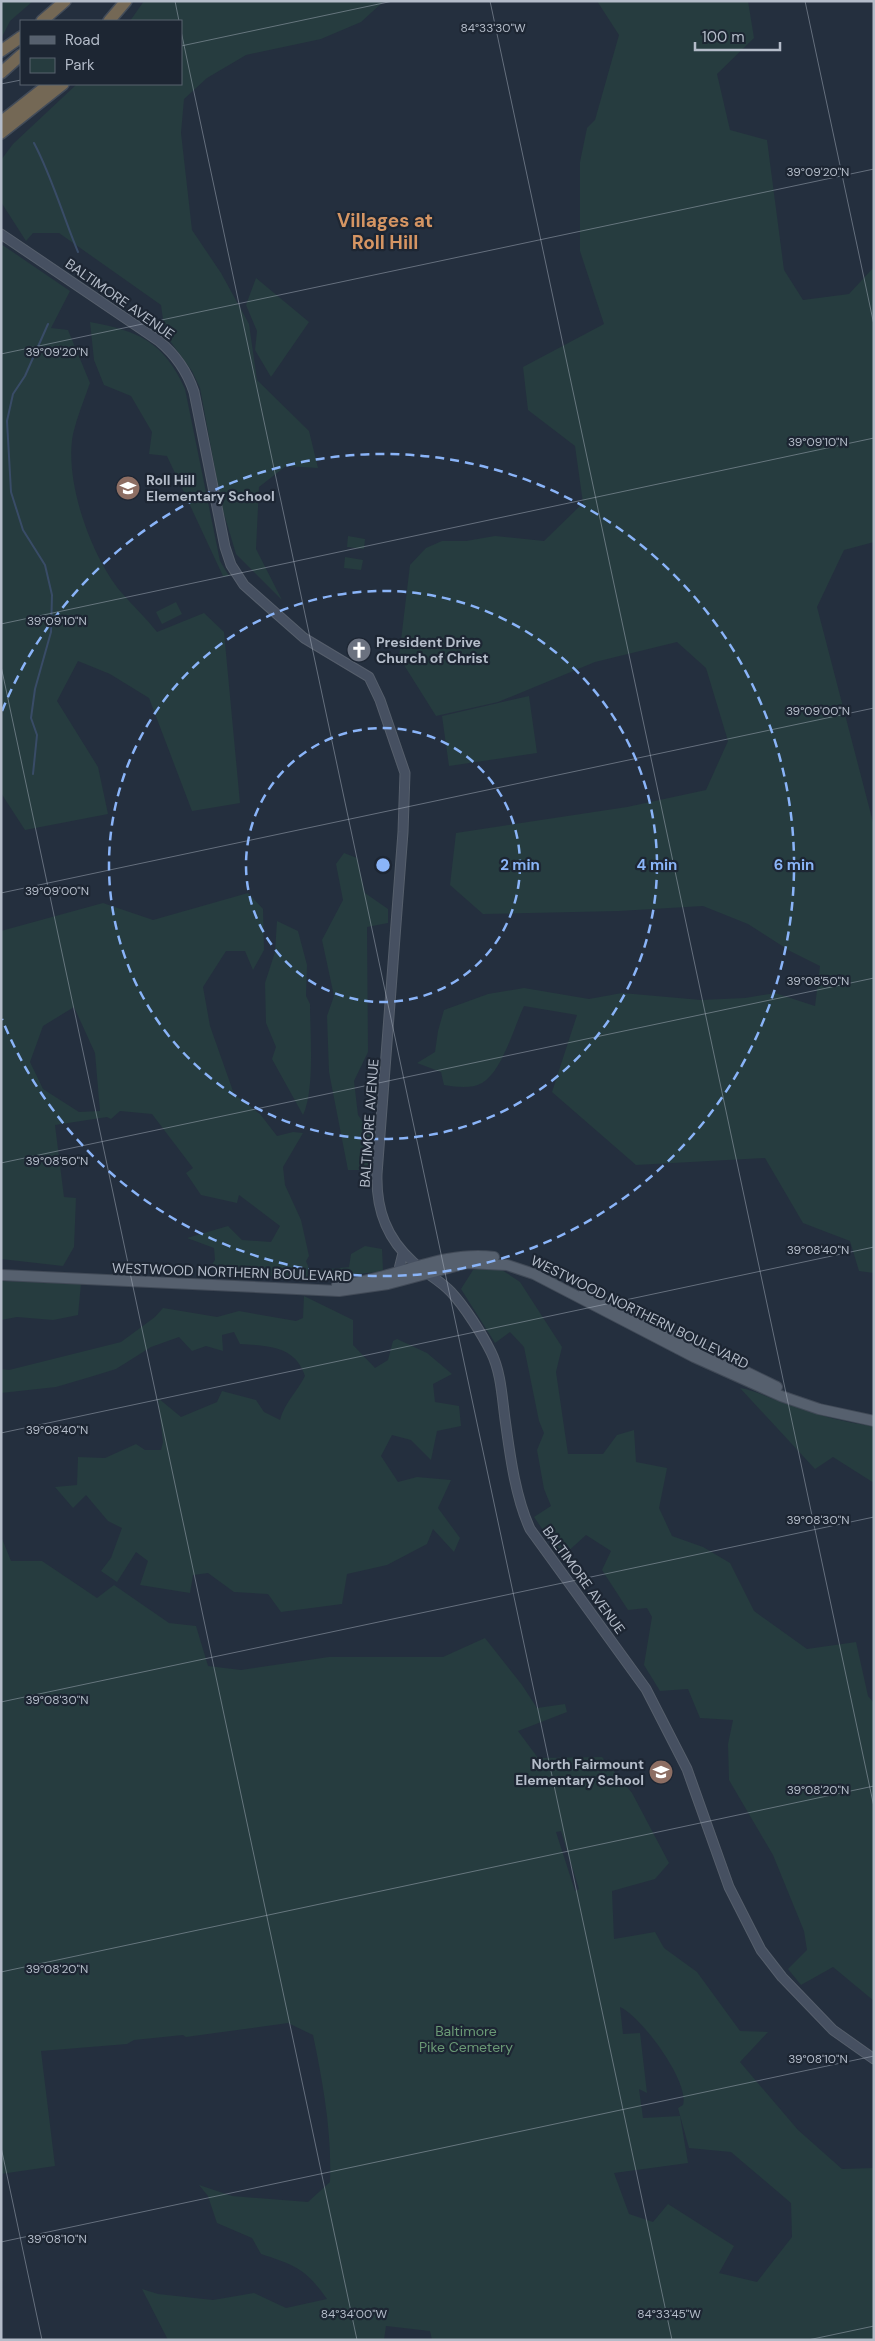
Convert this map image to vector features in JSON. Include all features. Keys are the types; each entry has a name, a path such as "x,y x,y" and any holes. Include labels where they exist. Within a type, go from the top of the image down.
{"highway":[{"path":"43,20 65,1"},
{"path":"56,20 72,1"},
{"path":"110,20 126,1"},
{"path":"120,20 135,1"},
{"path":"1,51 20,38"},
{"path":"1,73 20,56"},
{"path":"1,122 48,85"},
{"path":"1,133 62,85"}],"main road":[{"name":"WESTWOOD NORTHERN BOULEVARD","path":"1,1275 339,1291 388,1284 446,1259 479,1255 521,1262 787,1391 835,1407 874,1414"},
{"name":"WESTWOOD NORTHERN BOULEVARD","path":"1,1268 317,1284 357,1283 398,1273 468,1262 498,1264 521,1269 550,1282 694,1357 781,1396 819,1409 874,1421"}],"street":[{"name":"BALTIMORE AVENUE","path":"1,234 160,341 173,354 186,372 194,392 225,548 238,576 277,616 304,638 369,677 380,700 404,773 403,832 377,1189 379,1205 385,1223 403,1252 457,1298 491,1352 500,1382 506,1428 520,1502 530,1529 646,1689 687,1769 729,1887 761,1950 782,1977 833,2030 874,2059"},
{"path":"398,1273 403,1252"}],"green space":[{"path":"1,1 33,1 10,21 1,39"},
{"path":"144,1 384,1 361,22 321,39 246,55 207,78 184,99 181,133 192,230 221,273 249,324 257,380 309,431 318,468 286,466 259,487 256,549 282,600 236,554 222,507 200,388 192,371 165,334 161,305 59,233 33,233 26,241 1,202 1,160 13,144 76,85 182,85 182,20 131,20"},
{"path":"597,1 748,1 754,38 717,74 730,130 767,140 784,270 803,300 849,294 874,267 874,542 844,550 817,607 874,826 874,1273 859,1271 850,1241 803,1223 765,1158 636,1165 552,1092 577,1015 524,1006 507,1048 496,1069 478,1085 464,1087 444,1085 441,1072 417,1063 435,1052 444,1010 488,994 524,988 589,999 622,993 701,1000 745,998 775,993 815,1006 820,966 790,951 748,924 703,906 619,911 483,914 450,885 456,833 627,807 706,790 728,741 706,668 677,642 595,662 498,702 436,716 399,657 410,565 426,548 442,541 466,541 495,536 544,541 583,503 575,446 528,410 523,367 604,324 580,251 580,162 587,128 595,120 619,35"},
{"path":"1,244 70,291 51,328 68,330 90,383 73,434 71,453 72,473 82,517 90,539 110,577 157,632 204,613 224,632 240,803 192,811 149,698 110,674 78,661 57,701 98,767 108,814 25,830 1,793"},
{"path":"256,278 309,322 271,377 255,350 257,331 246,305"},
{"path":"90,322 123,330 148,341 159,350 177,373 185,389 220,561 229,576 223,576 167,456 149,454 152,432 131,396 104,385 94,360"},
{"path":"348,536 365,539 364,549 347,547"},
{"path":"345,557 363,560 361,570 344,568"},
{"path":"176,602 182,614 162,624 156,612"},
{"path":"529,696 537,753 449,766 442,716"},
{"path":"344,853 357,858 365,893 388,909 388,923 367,927 368,1052 354,1081 358,1115 371,1134 370,1163 362,1170 348,1170 329,1072 327,1016 334,996 322,940 343,900 336,864"},
{"path":"248,893 263,909 264,950 253,970 245,951 226,951 203,987 210,1026 234,1094 260,1114 277,1136 293,1132 303,1133 283,1167 285,1185 301,1220 309,1256 306,1261 310,1271 349,1267 351,1254 365,1246 382,1249 383,1270 324,1278 220,1274 211,1266 215,1260 214,1248 187,1238 228,1226 242,1240 271,1242 280,1226 239,1195 237,1203 201,1195 186,1173 193,1168 152,1114 120,1111 111,1119 107,1117 55,1125 64,1197 76,1198 74,1247 63,1266 1,1259 1,931 103,903 153,920","holes":["74,1007 95,1053 100,1111 79,1112 43,1089 30,1062 43,1026"]},
{"path":"277,921 298,931 307,965 306,996 310,1004 311,1061 309,1091 303,1115 272,1059 276,1047 266,1023 265,983 275,952"},
{"path":"496,1266 520,1282 562,1347 556,1372 568,1454 603,1454 617,1435 634,1430 636,1462 667,1468 659,1508 672,1536 703,1547 730,1563 754,1611 807,1649 856,1642 868,1696 874,1703 874,2001 833,1967 801,1985 788,1969 807,1950 804,1931 773,1855 729,1780 728,1744 733,1720 700,1718 688,1689 660,1691 644,1665 652,1617 647,1608 628,1610 602,1570 611,1551 586,1535 564,1555 552,1543 534,1517 551,1506 544,1489 537,1450 544,1433 539,1421 524,1347 510,1332 495,1343 461,1289 473,1270"},
{"path":"1,1281 81,1284 78,1315 53,1320 17,1317 1,1320"},
{"path":"304,1296 353,1320 353,1345 375,1368 388,1360 393,1341 397,1339 427,1353 452,1374 433,1384 435,1402 459,1406 461,1426 437,1431 431,1460 411,1440 392,1435 381,1456 398,1482 417,1477 451,1480 438,1508 460,1538 454,1552 433,1529 427,1544 387,1565 347,1574 342,1604 281,1612 268,1594 234,1592 208,1573 193,1575 190,1593 140,1585 148,1561 136,1552 117,1582 101,1571 111,1558 122,1528 108,1521 86,1495 73,1508 55,1487 77,1485 78,1457 105,1458 136,1444 145,1450 161,1450 163,1442 158,1398 181,1417 217,1402 222,1391 256,1400 264,1412 280,1420 285,1408 305,1376 294,1358 287,1353 279,1349 260,1345 240,1344 234,1332 222,1335 223,1351 206,1346 192,1351 179,1337 151,1347 116,1369 56,1387 1,1393 1,1369 9,1370 121,1342 155,1317 163,1308 217,1317 239,1311 296,1321 303,1318"},
{"path":"740,1388 819,1415 874,1426 874,1483 833,1457 815,1469"},
{"name":"Baltimore Pike Cemetery","path":"1,1536 11,1561 42,1561 97,1598 114,1585 169,1623 196,1626 208,1666 241,1670 329,1657 443,1657 485,1638 522,1685 537,1708 565,1704 567,1712 518,1731 538,1758 602,1757 632,1793 669,1863 655,1879 612,1891 614,1939 655,1932 664,1948 697,1972 740,2031 768,2032 740,2062 798,2130 842,2169 874,2168 874,2340 432,2340 430,2331 386,2326 384,2340 168,2340 142,2289 158,2294 213,2300 254,2293 286,2308 327,2299 313,2281 299,2269 283,2261 261,2254 252,2238 217,2223 208,2196 199,2185 232,2196 308,2202 330,2182 330,2145 326,2108 313,2035 288,2023 186,2037 183,2035 134,2040 127,2044 41,2051 55,2166 1,2174","holes":["561,1831 579,1889 575,1891 556,1832","620,2007 640,2023 672,2066 683,2095 683,2105 678,2108 689,2148 731,2152 791,2203 792,2237 757,2282 719,2273 734,2246 668,2204 653,2222 629,2214 614,2173 688,2163 680,2116 643,2118 639,2089 647,2093 640,2033 623,2034"]}],"waterway":[{"path":"34,143 52,183 78,252"},
{"path":"33,774 37,735 31,718 35,689 51,632 52,595 45,565 23,530 11,492 7,421 13,394 25,376 48,324"}],"place":[{"name":"Roll Hill Elementary School","path":"128,488"},
{"name":"President Drive Church of Christ","path":"359,650"},
{"name":"North Fairmount Elementary School","path":"661,1772"}],"district":[{"name":"Villages at Roll Hill","path":"385,231"}]}
